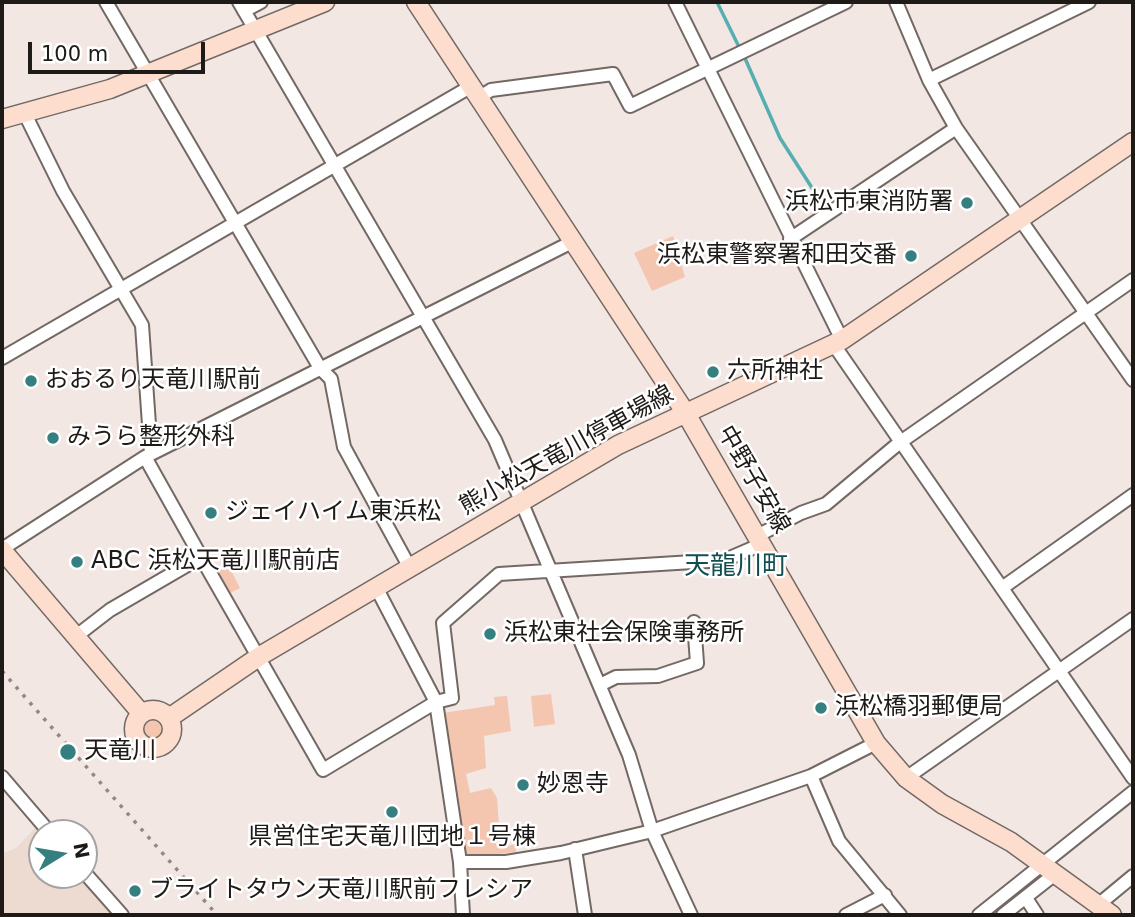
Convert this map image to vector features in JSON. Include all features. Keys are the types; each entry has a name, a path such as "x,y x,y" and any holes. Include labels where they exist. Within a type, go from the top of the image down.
{"main road":[{"path":"2,119 148,74 326,2"},
{"name":"中野子安線","path":"416,2 685,412 876,743 906,778 942,804 1050,869 1105,910"},
{"name":"熊小松天竜川停車場線","path":"169,718 260,656 618,445 838,343 1133,142"},
{"path":"2,549 141,713"},
{"path":"153,710 169,718 172,730 168,741 158,748 146,748 134,735 134,723 141,713 153,710"}],"street":[{"path":"106,2 320,368 331,379 344,447 410,569"},
{"path":"261,2 242,6 495,440 629,755 652,831 691,915"},
{"path":"675,2 838,343 899,443 1133,778"},
{"path":"2,358 234,222 474,93 613,74 630,106 846,2"},
{"path":"896,2 929,80 956,128 1133,380"},
{"path":"929,80 1089,2"},
{"path":"25,114 63,191 142,325 148,455 201,557 323,770 436,702 452,698 443,623 499,574 725,560 801,513 826,504 899,443 1133,280"},
{"path":"790,239 956,128"},
{"path":"2,549 148,455 572,242"},
{"path":"1002,588 1133,495"},
{"path":"75,637 110,610 201,557"},
{"path":"377,589 436,702 460,862 463,915"},
{"path":"906,778 1058,669 1133,620"},
{"path":"600,685 616,677 658,676 697,663 694,622"},
{"path":"460,862 506,862 652,831 811,776 876,743"},
{"path":"811,776 839,841 900,915"},
{"path":"2,777 38,819"},
{"path":"1003,915 1026,898 1050,869 1133,792"},
{"path":"575,849 585,915"},
{"path":"979,915 1050,869"},
{"path":"1105,910 1133,876"},
{"path":"98,888 122,915"},
{"path":"846,915 885,895"},
{"path":"1026,898 1037,915"}],"shaded area":[{"path":"673,236 685,277 652,291 634,253"},
{"path":"227,563 240,588 230,593 217,569"},
{"path":"551,694 555,724 534,727 531,696"},
{"path":"507,696 511,731 484,736 486,768 466,774 470,793 491,788 497,798 500,840 505,847 515,844 516,852 471,857 462,851 443,713 495,705 494,697"},
{"path":"148,718 156,718 163,725 163,733 156,740 148,740 141,733 141,725"},
{"path":"28,835 28,889 93,889 115,915 2,915 2,854 16,848"}],"waterway":[{"path":"717,2 740,49"},
{"path":"744,56 780,138 823,205"},
{"path":"991,915 1035,881"}],"railway":[{"path":"2,671 217,915"}],"place":[{"name":"浜松市東消防署","path":"967,203"},
{"name":"浜松東警察署和田交番","path":"911,256"},
{"name":"六所神社","path":"713,372"},
{"name":"おおるり天竜川駅前","path":"31,381"},
{"name":"みうら整形外科","path":"53,438"},
{"name":"ジェイハイム東浜松","path":"211,513"},
{"name":"ABC 浜松天竜川駅前店","path":"77,562"},
{"name":"浜松東社会保険事務所","path":"490,634"},
{"name":"浜松橋羽郵便局","path":"821,708"},
{"name":"天竜川","path":"68,752"},
{"name":"妙恩寺","path":"523,785"},
{"name":"県営住宅天竜川団地１号棟","path":"392,812"},
{"name":"ブライトタウン天竜川駅前フレシア","path":"135,891"}],"district":[{"name":"天龍川町","path":"736,567"}]}
